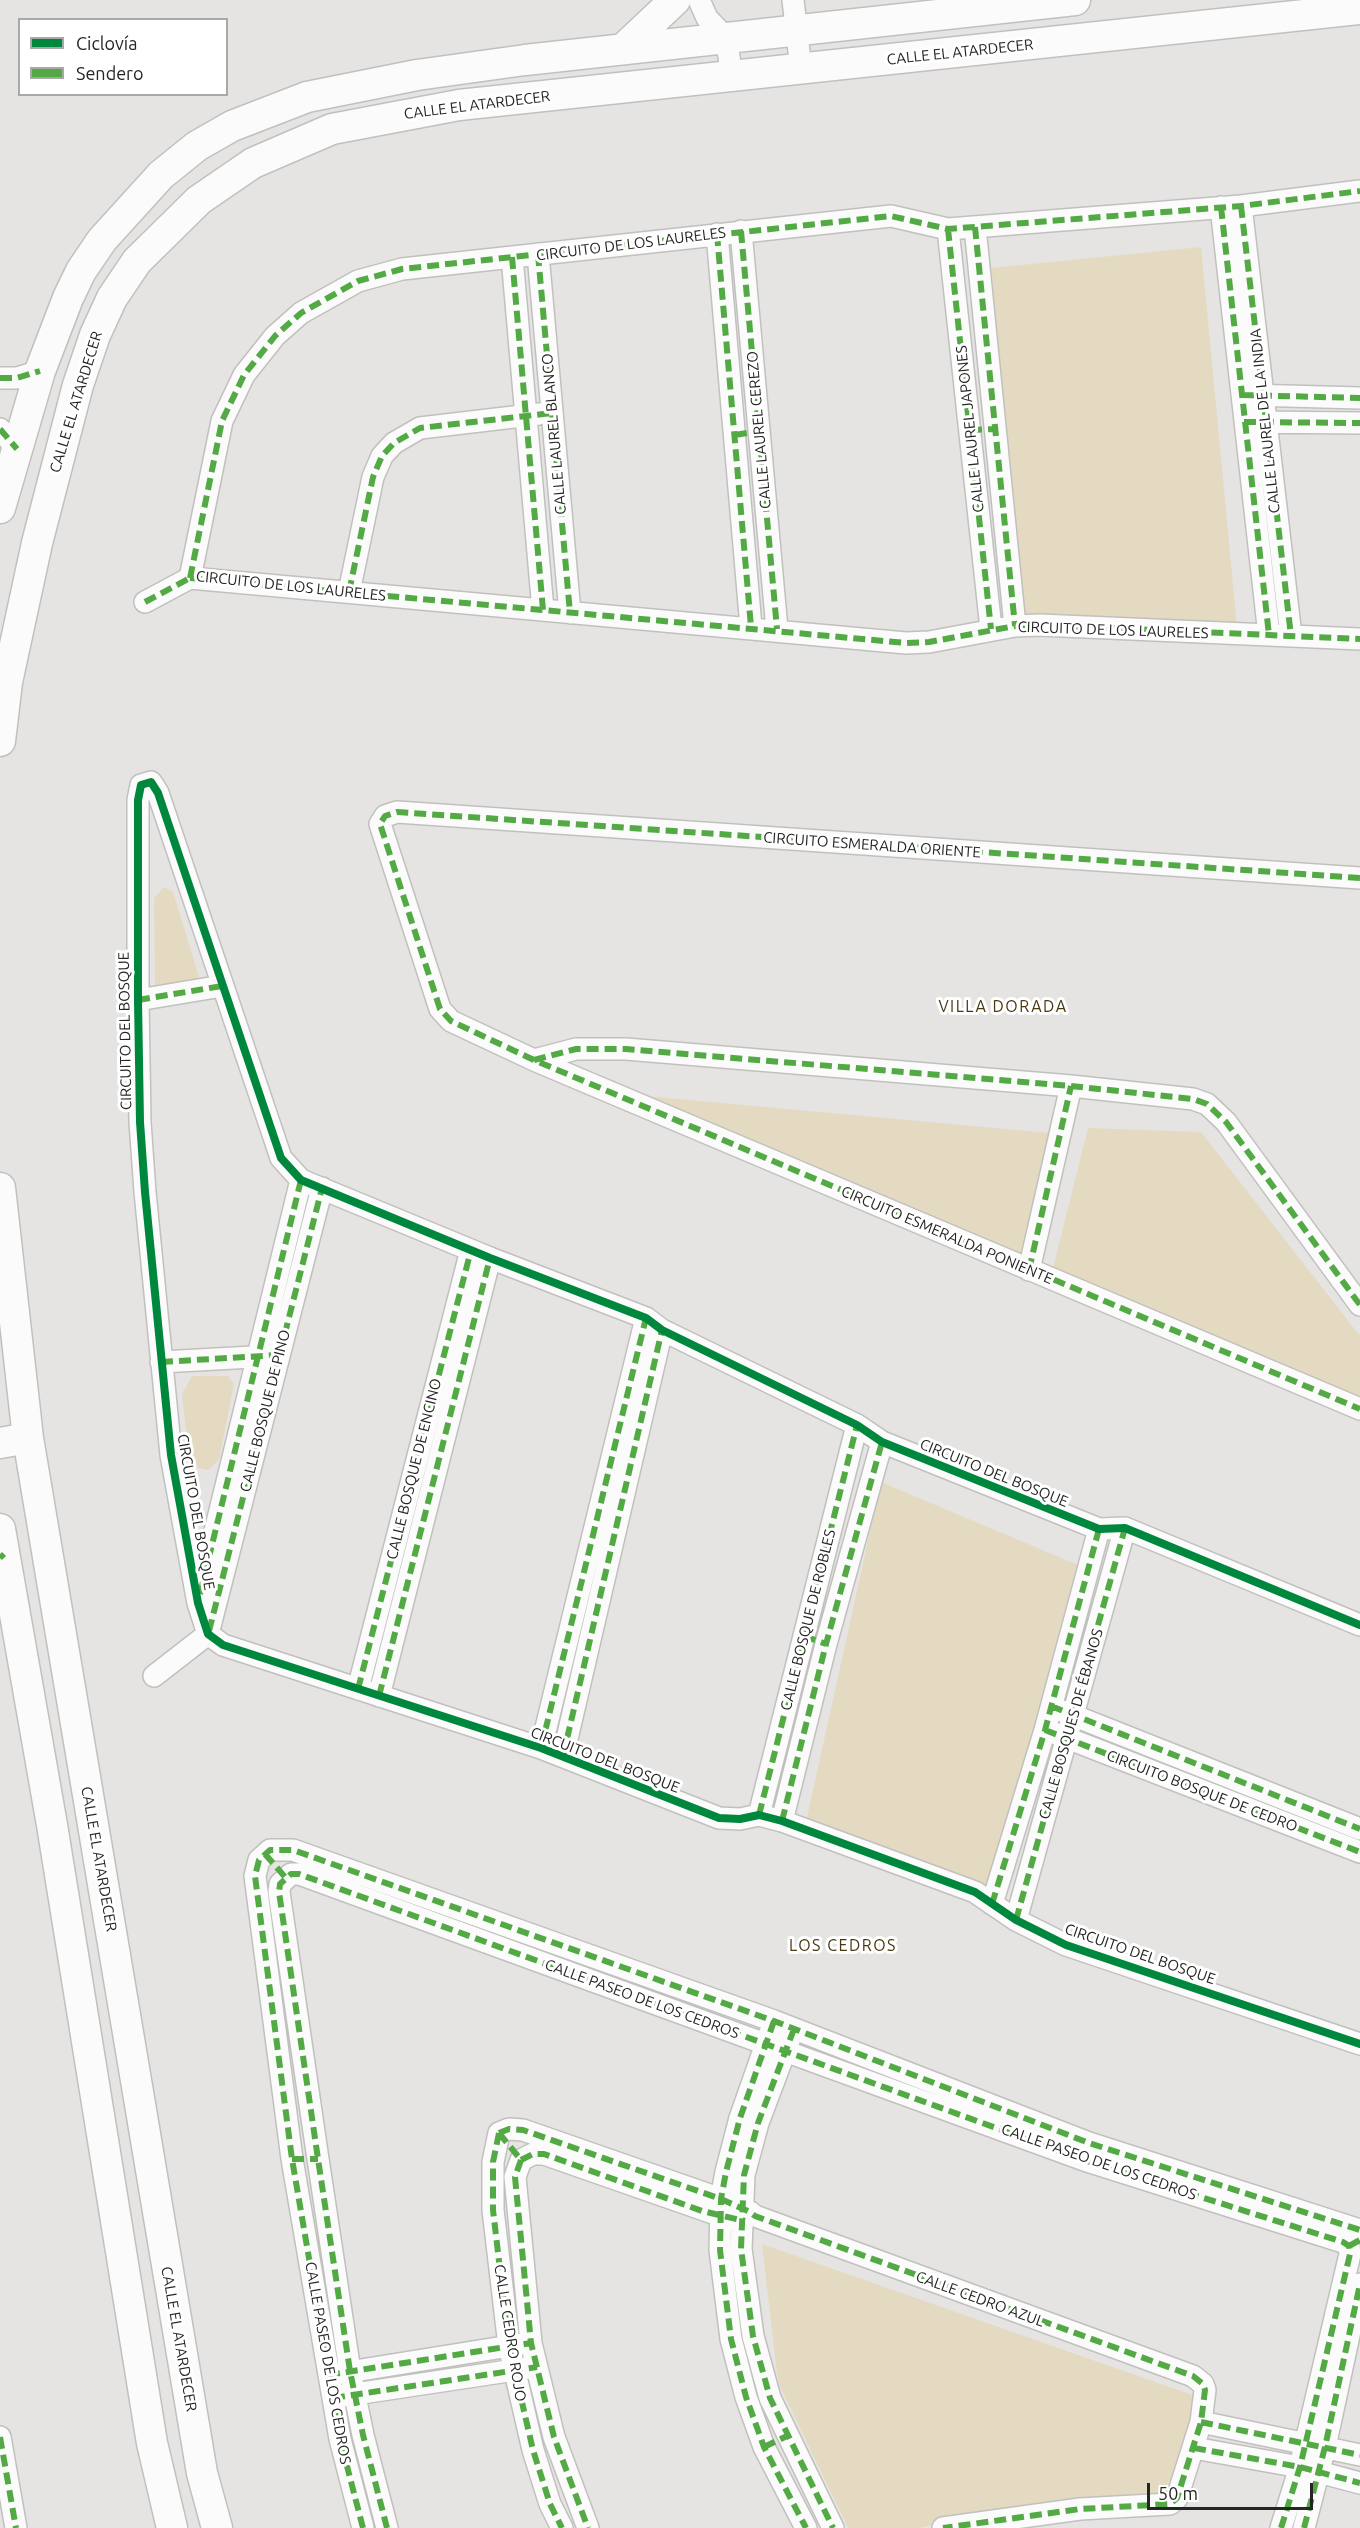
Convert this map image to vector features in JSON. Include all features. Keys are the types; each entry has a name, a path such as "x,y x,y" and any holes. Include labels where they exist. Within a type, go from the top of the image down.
{"street":[{"path":"623,49 675,0"},
{"path":"699,0 707,18 726,38 732,76"},
{"path":"793,0 801,69"},
{"path":"0,508 8,439 40,371 68,298 102,240 161,175 197,146 232,126 307,96 370,82 525,60 1075,0"},
{"name":"CALLE EL ATARDECER","path":"0,741 7,682 20,619 78,385 95,335 112,298 138,261 199,200 253,163 286,146 332,129 459,105 801,69 1261,10 1360,9"},
{"name":"CIRCUITO DE LOS LAURELES","path":"1360,191 1231,206 948,229 891,216 402,269 358,281 317,302 275,336 244,375 222,421 190,578 570,613 777,629 906,643 929,642 1015,626 1360,639"},
{"name":"CALLE LAUREL DE LA INDIA","path":"1231,206 1252,395 1269,635"},
{"name":"CALLE LAUREL JAPONES","path":"975,227 1015,626"},
{"name":"CALLE LAUREL JAPONES","path":"948,229 991,629"},
{"name":"CALLE LAUREL CEREZO","path":"741,231 777,629"},
{"name":"CALLE LAUREL CEREZO","path":"717,234 751,627"},
{"name":"CALLE LAUREL BLANCO","path":"537,255 570,613"},
{"name":"CALLE LAUREL BLANCO","path":"512,257 543,610"},
{"path":"0,378 17,378 40,371 78,385"},
{"path":"1252,395 1360,398"},
{"path":"349,592 373,477 382,456 394,443 420,428 552,413"},
{"path":"1254,422 1360,423"},
{"name":"CALLE LAUREL DE LA INDIA","path":"1254,422 1290,636"},
{"path":"970,430 995,429"},
{"path":"735,435 759,431"},
{"path":"145,602 190,578"},
{"name":"CIRCUITO DEL BOSQUE","path":"1360,1626 1125,1528 1099,1529 882,1442 857,1425 654,1324 302,1180 281,1158 155,785 146,782 141,785 138,800 140,1122 160,1362 171,1455 198,1603 208,1634 224,1645 541,1748 719,1818 740,1820 759,1815 782,1821 975,1892 1016,1920 1066,1945 1360,2044"},
{"name":"CIRCUITO ESMERALDA ORIENTE","path":"445,1016 380,824 391,812 1360,878"},
{"path":"138,1000 222,986"},
{"name":"CIRCUITO ESMERALDA PONIENTE","path":"445,1016 458,1025 534,1060 1360,1409"},
{"path":"534,1060 576,1049 626,1049 1071,1086 1193,1099 1217,1112 1360,1305"},
{"path":"1029,1270 1071,1086"},
{"name":"CALLE BOSQUE DE PINO","path":"198,1603 302,1180"},
{"name":"CALLE EL ATARDECER","path":"0,1188 14,1440 92,1817 202,2473 215,2523"},
{"name":"CALLE BOSQUE DE PINO","path":"208,1634 322,1188"},
{"name":"CALLE BOSQUE DE ENCINO","path":"358,1689 471,1250"},
{"name":"CALLE BOSQUE DE ENCINO","path":"379,1696 490,1258"},
{"path":"541,1748 591,1541 654,1324"},
{"path":"563,1756 612,1547 654,1324"},
{"path":"160,1362 279,1355"},
{"name":"CALLE BOSQUE DE ROBLES","path":"759,1815 857,1425"},
{"name":"CALLE BOSQUE DE ROBLES","path":"782,1821 826,1644 882,1442"},
{"path":"412,1476 433,1482"},
{"name":"CALLE BOSQUES DE ÉBANOS","path":"1016,1920 1125,1528"},
{"path":"0,1529 2,1556 52,1825 152,2443 172,2528 215,2523"},
{"name":"CALLE BOSQUES DE ÉBANOS","path":"992,1904 1045,1730 1099,1529"},
{"path":"591,1541 612,1547"},
{"path":"154,1676 208,1634"},
{"path":"804,1636 826,1644"},
{"name":"CIRCUITO BOSQUE DE CEDRO","path":"1051,1706 1360,1829"},
{"name":"CIRCUITO BOSQUE DE CEDRO","path":"1045,1730 1360,1852"},
{"path":"1247,1808 1253,1786"},
{"path":"52,1825 92,1817"},
{"name":"CALLE PASEO DE LOS CEDROS","path":"363,2528 350,2484 327,2375 292,2159 255,1876 256,1867 270,1850 293,1850 774,2021 1087,2152"},
{"path":"265,1854 285,1877"},
{"name":"CALLE PASEO DE LOS CEDROS","path":"387,2528 365,2445 350,2372 279,1892 285,1877 299,1874 776,2047 1342,2241 1356,2239 1350,2254 1315,2444"},
{"path":"526,1957 534,1936"},
{"path":"774,2021 776,2047 744,2175 746,2215 744,2277 753,2336 770,2398 833,2528"},
{"path":"794,2029 776,2047 740,2118 720,2208 720,2250 731,2339 746,2397 764,2448 806,2528"},
{"name":"CALLE CEDRO AZUL","path":"500,2133 509,2129 523,2130 720,2208"},
{"path":"500,2133 521,2160"},
{"name":"CALLE CEDRO ROJO","path":"500,2133 493,2162 493,2210 509,2346 533,2450 550,2504 562,2528"},
{"name":"CALLE CEDRO AZUL","path":"521,2160 533,2154 544,2154 746,2215 1193,2376 1203,2384 1205,2390 1202,2422"},
{"path":"292,2159 318,2159"},
{"name":"CALLE CEDRO ROJO","path":"521,2160 515,2177 531,2343 554,2437 588,2528"},
{"name":"CALLE PASEO DE LOS CEDROS","path":"1304,2528 1309,2469 1360,2284"},
{"path":"731,2339 753,2336"},
{"path":"327,2375 531,2343"},
{"path":"333,2398 537,2367"},
{"path":"943,2528 1080,2509 1170,2504 1177,2498 1202,2422 1360,2455"},
{"path":"764,2448 787,2436"},
{"path":"1,2446 16,2528"},
{"path":"1194,2448 1309,2469 1360,2482"},
{"name":"CALLE PASEO DE LOS CEDROS","path":"1281,2528 1309,2469"}],"shaded area":[{"path":"1201,247 1238,637 1025,629 991,268"},
{"path":"164,887 173,892 200,980 155,985 154,898"},
{"path":"590,1091 1050,1133 1016,1271"},
{"path":"1088,1128 1201,1132 1360,1336 1360,1404 1052,1272"},
{"path":"192,1376 228,1376 234,1384 219,1460 208,1470 190,1466 182,1394"},
{"path":"881,1482 1085,1568 997,1894 804,1831"},
{"path":"762,2244 1198,2397 1167,2497 1005,2510 918,2528 848,2528 778,2382"}],"marked path":[{"path":"190,578 222,421 244,375 275,336 301,313 358,281 402,269 891,216 948,229 1241,206 1360,191"},
{"path":"1241,206 1291,636"},
{"path":"1221,207 1269,635"},
{"path":"975,227 1015,626"},
{"path":"948,229 991,629"},
{"path":"741,231 777,629"},
{"path":"717,234 751,627"},
{"path":"538,254 570,613"},
{"path":"512,257 543,610"},
{"path":"0,378 17,378 40,371"},
{"path":"1242,395 1360,398"},
{"path":"349,592 373,477 382,456 394,443 420,428 552,413"},
{"path":"1244,422 1360,423"},
{"path":"0,429 17,449"},
{"path":"970,430 995,429"},
{"path":"735,435 759,431"},
{"path":"190,578 906,643 929,642 1015,626 1040,625 1360,639"},
{"path":"145,602 190,578"},
{"path":"1360,878 397,812 385,816 380,824 440,1009 451,1021 534,1060 1360,1409"},
{"path":"138,1000 222,986"},
{"path":"534,1060 576,1049 626,1049 1071,1086 1193,1099 1207,1104 1226,1122 1360,1305"},
{"path":"1029,1270 1071,1086"},
{"path":"200,1594 301,1180"},
{"path":"209,1631 322,1188"},
{"path":"358,1689 471,1250"},
{"path":"379,1696 490,1258"},
{"path":"541,1748 646,1318"},
{"path":"563,1756 662,1330"},
{"path":"161,1362 279,1355"},
{"path":"759,1815 857,1425"},
{"path":"782,1821 826,1644 882,1442"},
{"path":"1016,1920 1125,1528"},
{"path":"992,1904 1045,1730 1099,1529"},
{"path":"0,1554 4,1558"},
{"path":"804,1636 826,1644"},
{"path":"1051,1706 1360,1829"},
{"path":"1045,1730 1360,1852"},
{"path":"363,2528 340,2439 292,2159 255,1876 259,1860 270,1850 293,1850 774,2021 1089,2143 1360,2230"},
{"path":"265,1854 285,1877"},
{"path":"387,2528 363,2435 350,2371 318,2159 279,1892 280,1884 291,1874 299,1874 1084,2160 1343,2242 1349,2246"},
{"path":"774,2021 740,2118 726,2172 721,2199 720,2250 731,2339 746,2397 764,2447 806,2528"},
{"path":"794,2029 758,2123 744,2175 741,2249 753,2336 770,2398 833,2528"},
{"path":"499,2133 509,2129 523,2130 721,2199 755,2216 1193,2376 1203,2384 1205,2390 1201,2422 1177,2498 1170,2504 1080,2509 943,2528"},
{"path":"499,2133 493,2162 493,2210 509,2346 533,2450 550,2504 562,2528"},
{"path":"499,2133 521,2160"},
{"path":"521,2160 533,2154 544,2154 702,2211 745,2221"},
{"path":"292,2159 318,2159"},
{"path":"521,2160 515,2177 531,2343 554,2437 588,2528"},
{"path":"1349,2246 1360,2240"},
{"path":"1281,2528 1300,2467 1350,2254 1349,2246"},
{"path":"1304,2528 1325,2447 1360,2284"},
{"path":"328,2375 531,2343"},
{"path":"333,2398 537,2367"},
{"path":"1201,2422 1360,2455"},
{"path":"764,2447 787,2436"},
{"path":"0,2437 16,2528"},
{"path":"1194,2448 1300,2467 1360,2483"}],"cycle path":[{"path":"1360,1625 1125,1528 1099,1529 882,1442 857,1425 662,1330 646,1318 490,1258 301,1180 281,1158 158,793 151,782 141,785 138,800 138,1000 140,1122 145,1192 171,1455 198,1603 208,1634 223,1645 541,1748 719,1818 740,1819 759,1815 782,1821 975,1892 1016,1920 1066,1945 1360,2044"}],"district":[{"name":"VILLA DORADA","path":"1003,1007"},
{"name":"LOS CEDROS","path":"843,1946"}]}
